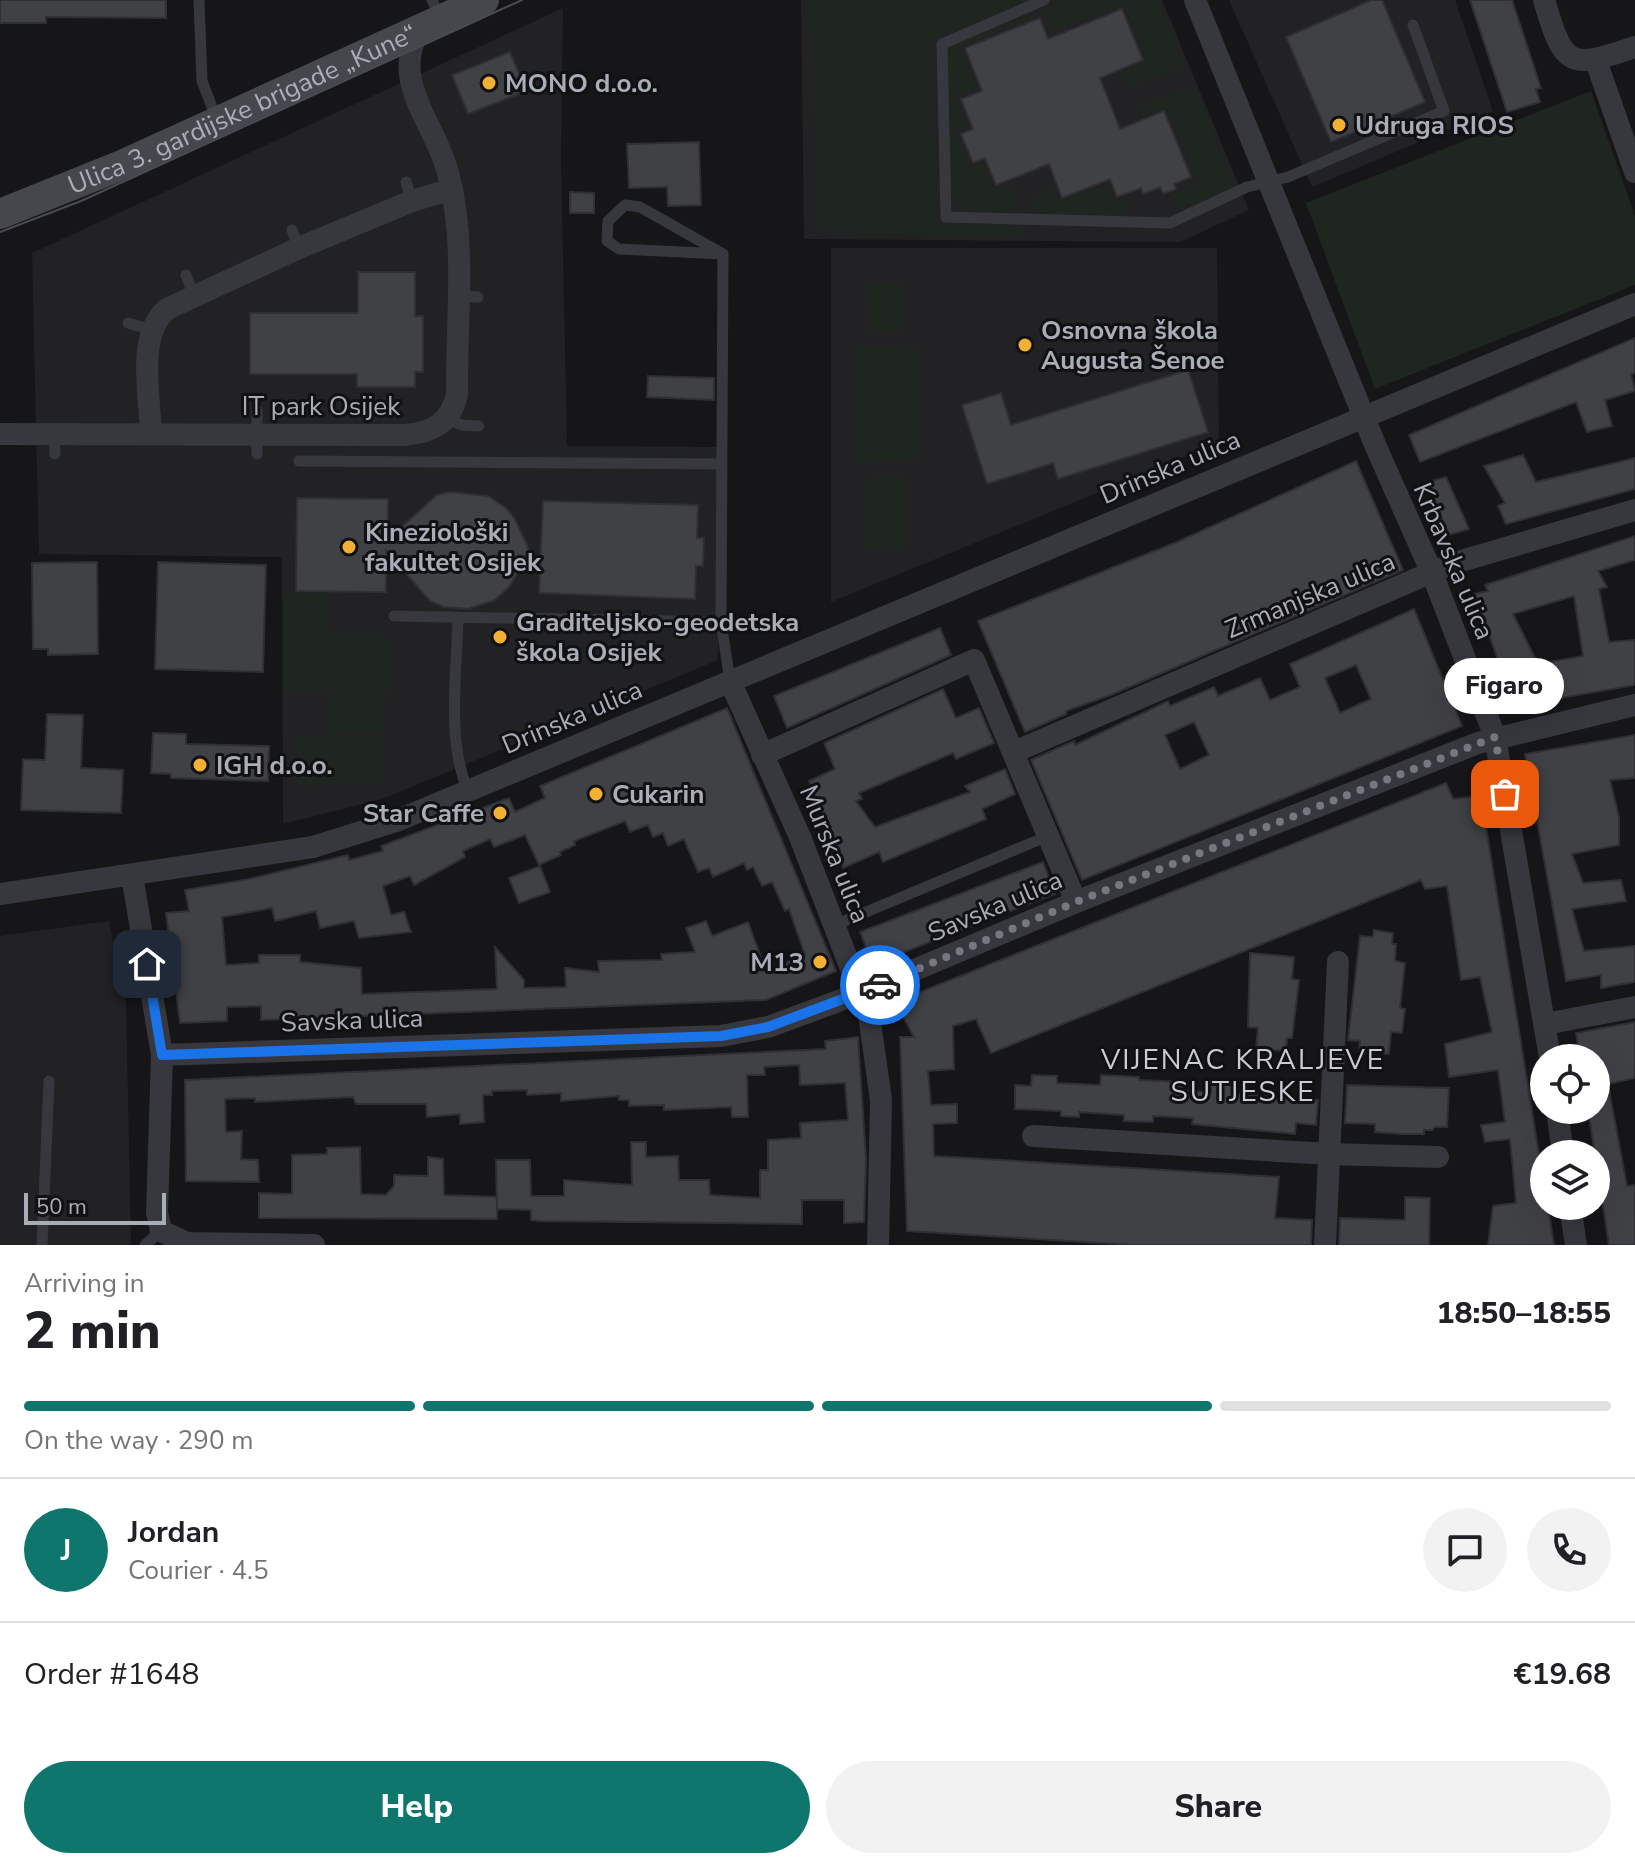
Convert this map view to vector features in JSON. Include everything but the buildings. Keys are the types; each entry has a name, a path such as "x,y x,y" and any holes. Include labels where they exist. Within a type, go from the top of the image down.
{"street":[{"name":"Ulica 3. gardijske brigade „Kune“","path":"0,214 50,196 362,55 431,17 484,0"},
{"path":"1195,0 1363,416"},
{"path":"1544,0 1558,45 1569,56 1584,62 1596,61 1635,47"},
{"path":"431,17 410,48 408,77 443,156 452,189 468,296 457,394 447,419"},
{"path":"362,55 384,61 408,77"},
{"path":"1596,61 1635,172"},
{"path":"151,433 149,350 152,330 190,285 409,191 452,189"},
{"name":"Drinska ulica","path":"0,894 313,847 396,821 1635,304"},
{"name":"Krbavska ulica","path":"1363,416 1432,573 1495,737 1548,1044"},
{"name":"IT park Osijek","path":"0,434 54,443 151,433 257,445 420,434 447,419"},
{"name":"Zrmanjska ulica","path":"1014,752 1462,560 1635,510"},
{"path":"762,755 974,660 1076,902"},
{"name":"Murska ulica","path":"730,681 835,925 869,1015 881,1100 878,1245"},
{"name":"Savska ulica","path":"162,1055 721,1036 768,1027 860,993 1076,902 1495,737 1635,705"},
{"path":"132,875 162,1055 157,1212 153,1238 187,1243 314,1245"},
{"path":"1325,1245 1338,962"},
{"path":"1545,1024 1635,1007"},
{"path":"1033,1136 1329,1154 1438,1157"},
{"path":"1572,1220 1576,1245"}],"lane":[{"path":"199,0 202,81 217,120"},
{"path":"1044,0 942,44 946,217 1170,223 1247,187 1288,177 1444,111 1413,25"},
{"path":"625,205 640,207 723,254 619,249 607,241 608,221 625,205"},
{"path":"723,254 721,622 730,681"},
{"path":"128,323 152,330"},
{"path":"257,410 257,445"},
{"path":"447,419 462,425 479,426"},
{"path":"299,461 721,464"},
{"path":"394,616 721,622"},
{"path":"458,617 456,742 461,775 468,791"},
{"path":"835,925 1048,836"},
{"path":"42,1245 49,1081"}],"shaded area":[{"path":"801,0 1162,0 1249,210 1180,242 804,239"},
{"path":"812,0 1034,0 931,40 935,223 1020,226 1020,237 816,232"},
{"path":"1069,0 1159,0 1184,67 1129,87 1121,73 1147,61 1124,5 1053,31 1041,11"},
{"path":"1229,0 1455,0 1493,111 1312,187"},
{"path":"563,8 561,159 567,446 718,447 718,660 382,799 283,824 282,557 39,554 32,253"},
{"path":"1034,14 1035,18 961,47 977,89 957,98 969,127 958,132 972,167 984,163 995,190 1010,185 1016,200 1009,213 959,209 949,197 946,46"},
{"path":"1196,86 1236,194 1198,206 1177,205 1173,194 1199,182 1167,108 1142,116 1137,106"},
{"path":"1591,91 1635,216 1635,285 1375,389 1306,203"},
{"path":"1109,184 1117,201 1127,198 1132,211 1119,216 1040,216 1032,203 1034,197 1053,187 1060,201"},
{"name":"Osnovna škola Augusta Šenoe","path":"831,248 1217,248 1219,443 831,602"},
{"path":"900,282 901,333 869,334 868,283"},
{"path":"916,345 916,460 857,463 858,347"},
{"path":"866,478 907,478 906,551 865,550"},
{"path":"284,593 327,594 327,692 284,691"},
{"path":"329,633 382,633 393,647 382,732 329,733"},
{"path":"299,737 382,737 383,784 299,785"},
{"path":"109,921 126,1002 131,1245 0,1245 0,936"}],"tram line":[{"path":"0,232 81,201 522,0"}],"way so far":[{"path":"880,985 1076,902 1495,737 1505,794"}],"place":[{"name":"MONO d.o.o.","path":"489,83"},
{"name":"Udruga RIOS","path":"1339,125"},
{"name":"Osnovna škola Augusta Šenoe","path":"1025,345"},
{"name":"Kineziološki fakultet Osijek","path":"349,547"},
{"name":"Graditeljsko-geodetska škola Osijek","path":"500,637"},
{"name":"IGH d.o.o.","path":"200,765"},
{"name":"Cukarin","path":"596,794"},
{"name":"Figaro","path":"1505,794"},
{"name":"Star Caffe","path":"500,813"},
{"name":"M13","path":"820,962"}],"district":[{"name":"VIJENAC KRALJEVE SUTJESKE","path":"1243,1075"}],"route":[{"path":"147,964 162,1055 721,1036 768,1027 880,985"}]}
